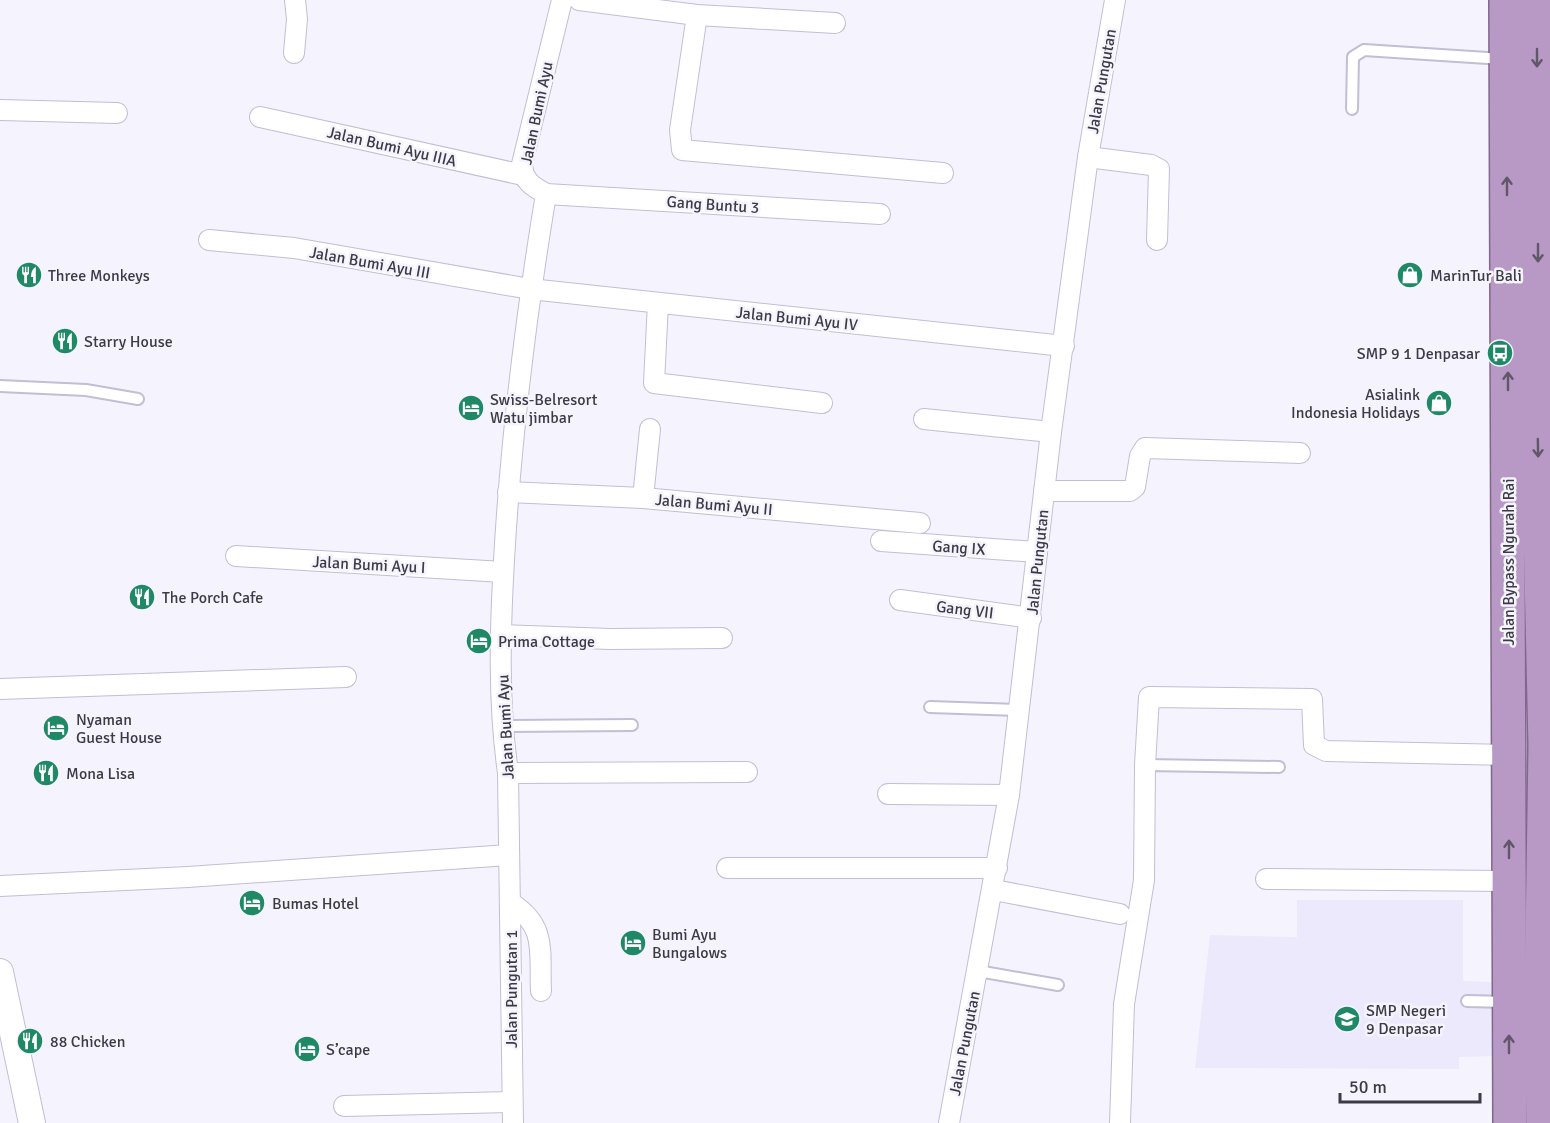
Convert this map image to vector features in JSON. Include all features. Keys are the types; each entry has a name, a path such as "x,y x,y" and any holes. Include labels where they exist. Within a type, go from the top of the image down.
{"highway":[{"name":"Jalan Bypass Ngurah Rai","path":"1506,0 1510,1123"},
{"name":"Jalan Bypass Ngurah Rai","path":"1541,11 1544,95 1547,929 1543,1123"}],"street":[{"path":"294,53 297,19 295,0"},
{"name":"Jalan Bumi Ayu","path":"509,855 508,773 501,726 503,572 508,492 530,289 546,194 530,184 523,175 522,164 562,0"},
{"path":"579,0 697,15 835,23"},
{"name":"Jalan Pungutan","path":"949,1123 994,890 1009,795 1051,432 1088,157 1115,0"},
{"path":"697,15 680,130 682,150 943,173"},
{"path":"0,110 117,113"},
{"name":"Jalan Bumi Ayu IIIA","path":"260,117 523,175"},
{"path":"1088,157 1151,165 1159,169 1157,240"},
{"name":"Gang Buntu 3","path":"546,194 880,214"},
{"name":"Jalan Bumi Ayu III","path":"210,240 294,248 530,289"},
{"name":"Jalan Bumi Ayu IV","path":"530,289 1064,346"},
{"path":"658,303 654,383 822,402"},
{"path":"924,419 1051,432"},
{"path":"644,498 651,429"},
{"path":"1044,491 1130,491 1135,487 1140,456 1145,448 1300,453"},
{"name":"Jalan Bumi Ayu II","path":"508,492 644,498 920,523"},
{"name":"Gang IX","path":"881,541 1037,552"},
{"name":"Jalan Bumi Ayu I","path":"236,556 503,572"},
{"name":"Gang VII","path":"900,600 1031,618"},
{"path":"501,635 610,639 722,638"},
{"path":"0,689 346,676"},
{"path":"1120,1123 1124,1004 1144,880 1148,700 1152,697 1312,699 1314,745 1326,751 1509,755"},
{"path":"508,773 747,772"},
{"path":"888,794 1009,795"},
{"path":"0,886 188,878 509,855"},
{"name":"Jalan Pungutan 1","path":"509,855 513,1123"},
{"path":"727,868 997,868"},
{"path":"1266,879 1509,880"},
{"path":"994,890 1120,914"},
{"path":"511,903 529,916 538,932 541,991"},
{"path":"0,972 11,1051 32,1123"},
{"path":"344,1106 512,1101"}],"lane":[{"path":"1352,109 1353,57 1364,50 1507,60"},
{"path":"0,386 86,390 138,399"},
{"path":"930,707 1020,710"},
{"path":"501,726 632,725"},
{"path":"1145,765 1279,767"},
{"path":"978,970 1058,985"},
{"path":"1467,1001 1509,1002"}],"shaded area":[{"name":"SMP Negeri 9 Denpasar","path":"1297,900 1463,900 1463,981 1493,982 1493,1056 1459,1057 1459,1069 1195,1068 1210,935 1297,937"}],"place":[{"name":"Three Monkeys","path":"29,275"},
{"name":"MarinTur Bali","path":"1410,275"},
{"name":"Starry House","path":"65,341"},
{"name":"SMP 9 1 Denpasar","path":"1500,353"},
{"name":"Asialink Indonesia Holidays","path":"1439,403"},
{"name":"Swiss-Belresort Watu jimbar","path":"471,408"},
{"name":"The Porch Cafe","path":"142,597"},
{"name":"Prima Cottage","path":"479,641"},
{"name":"Nyaman Guest House","path":"56,728"},
{"name":"Mona Lisa","path":"46,773"},
{"name":"Bumas Hotel","path":"252,903"},
{"name":"Bumi Ayu Bungalows","path":"633,943"},
{"name":"SMP Negeri 9 Denpasar","path":"1347,1019"},
{"name":"88 Chicken","path":"30,1041"},
{"name":"S’cape","path":"307,1049"}]}
